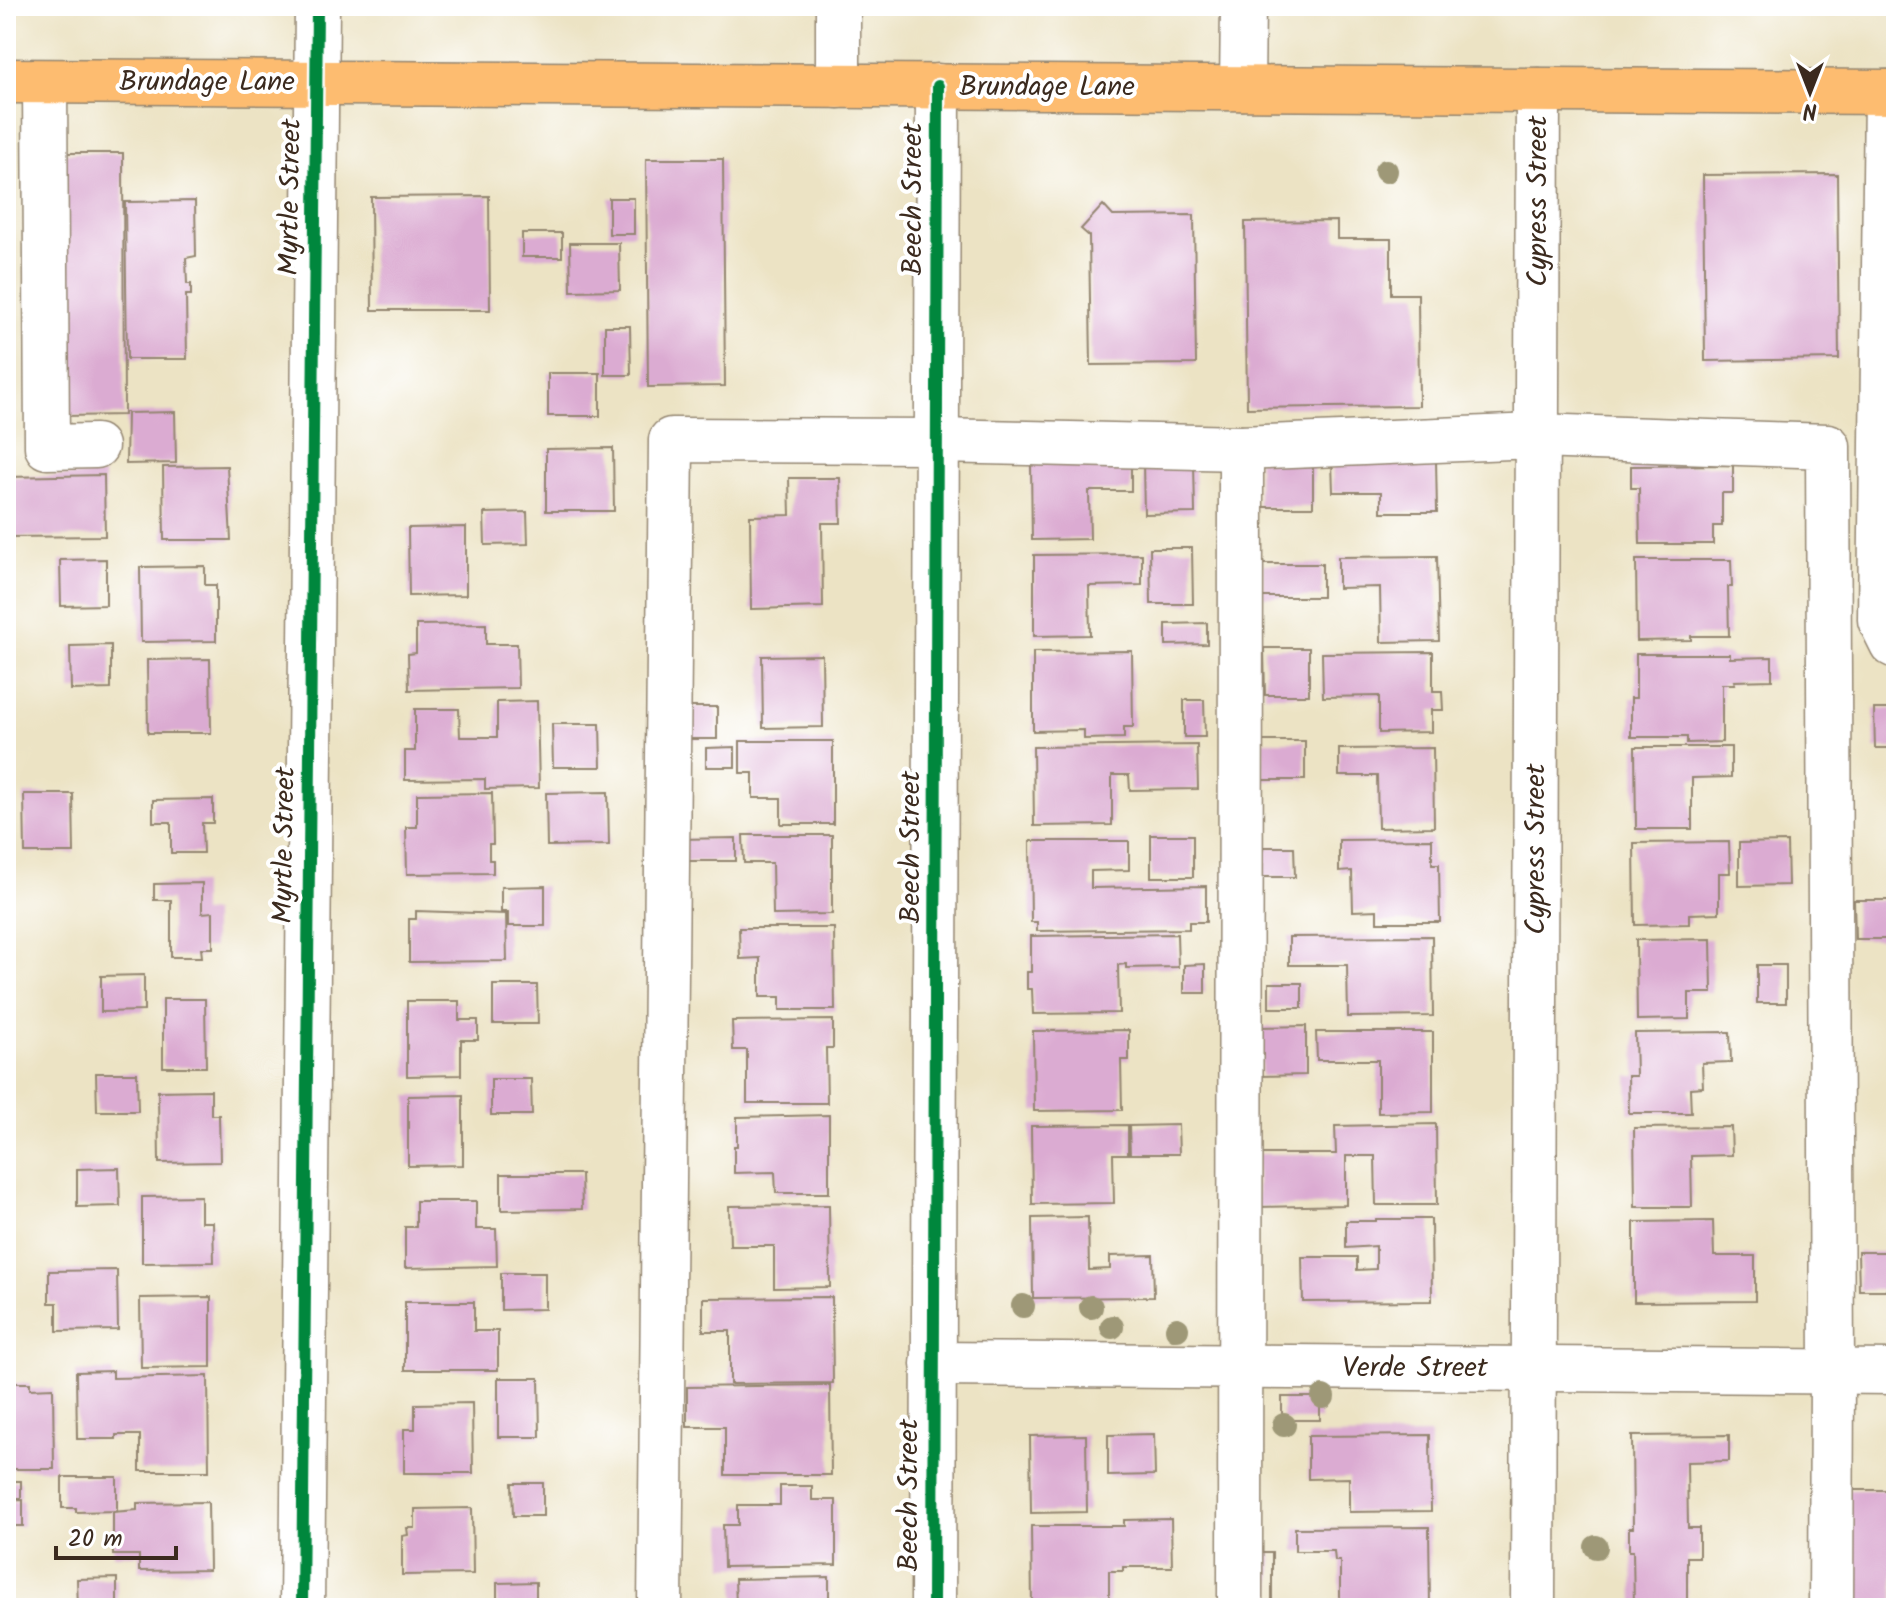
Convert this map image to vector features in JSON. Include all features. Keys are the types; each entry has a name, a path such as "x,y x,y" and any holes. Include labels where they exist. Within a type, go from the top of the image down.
{"main road":[{"name":"Brundage Lane","path":"26,82 1891,92"}],"street":[{"name":"Myrtle Street","path":"302,1608 317,6"},
{"path":"838,6 838,86"},
{"path":"1242,88 1243,6"},
{"path":"26,82 47,447 96,446"},
{"name":"Beech Street","path":"933,1608 938,86"},
{"name":"Cypress Street","path":"1533,1608 1538,90"},
{"path":"1891,92 1880,620 1896,646"},
{"path":"660,1608 671,440 937,441 1241,448 1537,436 1828,446 1831,1608"},
{"path":"1240,1608 1241,448"},
{"name":"Verde Street","path":"933,1364 1896,1372"}],"building":[{"path":"62,153 123,153 124,415 65,416"},
{"path":"646,159 723,159 725,386 648,387"},
{"path":"1837,174 1839,359 1705,361 1703,175"},
{"path":"489,196 490,310 372,310 371,197"},
{"path":"609,198 634,198 634,234 609,234"},
{"path":"195,201 196,256 186,258 187,284 191,284 191,295 186,295 187,359 127,359 125,202"},
{"path":"1103,205 1113,216 1194,215 1196,364 1091,365 1089,236 1081,229"},
{"path":"1337,221 1337,239 1391,239 1391,294 1418,294 1419,406 1247,408 1245,222"},
{"path":"522,233 562,233 562,257 522,257"},
{"path":"570,243 619,243 620,290 571,291"},
{"path":"605,326 630,326 631,375 605,375"},
{"path":"548,373 600,373 600,416 548,416"},
{"path":"175,412 176,463 126,464 127,413"},
{"path":"613,448 614,511 546,511 546,449"},
{"path":"1258,460 1313,460 1313,507 1258,507"},
{"path":"1436,460 1437,512 1381,512 1381,492 1333,492 1332,462"},
{"path":"1131,462 1131,491 1089,491 1090,539 1032,540 1031,463"},
{"path":"1143,462 1194,462 1195,513 1144,514"},
{"path":"1733,465 1733,493 1722,493 1722,526 1713,526 1713,544 1640,544 1639,488 1631,488 1631,466"},
{"path":"227,466 231,540 164,540 163,467"},
{"path":"104,475 105,536 7,537 7,477"},
{"path":"789,478 840,478 841,523 822,523 823,607 751,609 750,516 790,515"},
{"path":"527,512 528,544 485,545 484,513"},
{"path":"466,527 466,595 409,596 408,528"},
{"path":"1150,548 1192,548 1193,604 1151,604"},
{"path":"1142,554 1142,585 1089,586 1090,635 1034,636 1034,555"},
{"path":"1437,556 1439,641 1381,642 1380,587 1338,588 1338,557"},
{"path":"106,559 106,605 61,606 60,560"},
{"path":"1636,560 1731,560 1729,636 1637,641"},
{"path":"1263,564 1322,564 1322,597 1263,597"},
{"path":"205,566 205,585 216,585 216,641 141,642 140,567"},
{"path":"1207,623 1207,644 1166,645 1166,624"},
{"path":"486,624 486,644 517,644 518,688 409,690 408,654 416,653 416,625"},
{"path":"111,645 111,689 71,690 70,646"},
{"path":"1264,648 1309,648 1309,695 1265,695"},
{"path":"1132,651 1133,727 1124,727 1124,738 1084,739 1084,730 1033,731 1033,652"},
{"path":"1433,652 1433,691 1442,691 1443,710 1431,710 1431,732 1379,733 1379,696 1323,697 1322,653"},
{"path":"1636,654 1772,657 1772,680 1722,684 1722,742 1687,743 1687,737 1631,737 1631,698 1636,698"},
{"path":"822,655 823,727 763,728 762,656"},
{"path":"210,659 211,733 148,733 147,660"},
{"path":"1184,700 1204,700 1205,737 1184,737"},
{"path":"537,701 539,788 485,789 485,779 405,780 405,751 415,751 415,709 459,709 460,737 497,737 497,702"},
{"path":"675,707 717,707 717,739 675,739"},
{"path":"1874,709 1896,709 1896,748 1875,748"},
{"path":"552,724 600,724 601,767 553,767"},
{"path":"740,741 833,741 833,824 781,824 781,798 753,798 753,773 740,773"},
{"path":"1263,741 1305,741 1305,780 1263,780"},
{"path":"1197,745 1198,789 1130,790 1129,775 1112,775 1112,825 1034,826 1033,747"},
{"path":"735,747 735,767 706,767 706,748"},
{"path":"1635,747 1731,747 1731,777 1692,778 1692,829 1636,829"},
{"path":"1433,748 1434,827 1378,828 1377,776 1339,776 1339,749"},
{"path":"608,792 609,845 547,846 546,793"},
{"path":"492,793 493,844 489,844 489,860 493,860 493,873 407,874 406,827 417,827 417,794"},
{"path":"24,794 73,794 74,853 25,853"},
{"path":"213,799 213,823 202,823 203,853 171,853 171,822 153,822 153,800"},
{"path":"743,835 832,835 832,914 773,915 772,863 744,863"},
{"path":"1151,835 1193,835 1193,877 1151,877"},
{"path":"736,838 736,861 677,861 677,839"},
{"path":"1432,839 1432,864 1439,864 1440,922 1377,922 1377,910 1353,911 1352,871 1339,872 1339,840"},
{"path":"1030,841 1129,841 1129,870 1091,871 1091,888 1206,886 1206,922 1189,922 1189,929 1037,931 1037,922 1031,922"},
{"path":"1729,842 1730,873 1719,873 1719,913 1689,914 1689,924 1635,925 1634,843"},
{"path":"1787,842 1788,885 1739,886 1739,843"},
{"path":"1257,847 1294,847 1295,877 1257,877"},
{"path":"202,883 202,913 213,912 213,948 201,948 202,957 171,957 171,900 154,900 154,884"},
{"path":"545,886 545,926 508,926 508,912 501,912 501,887"},
{"path":"1854,900 1896,900 1896,939 1855,939"},
{"path":"416,911 506,914 507,961 409,962 409,919 416,919"},
{"path":"739,928 834,928 835,1010 780,1010 780,997 760,997 760,958 740,959"},
{"path":"1177,934 1178,967 1126,968 1126,964 1118,965 1119,1013 1033,1014 1032,989 1027,989 1027,972 1031,972 1031,936"},
{"path":"1432,936 1433,1016 1348,1017 1347,965 1289,965 1289,937"},
{"path":"1711,939 1712,993 1689,993 1689,1019 1637,1020 1636,940"},
{"path":"1205,964 1205,993 1184,993 1184,965"},
{"path":"1757,965 1786,965 1786,1003 1757,1003"},
{"path":"144,975 144,1011 101,1012 101,976"},
{"path":"1269,983 1302,983 1302,1008 1269,1008"},
{"path":"493,985 537,985 538,1024 493,1024"},
{"path":"163,999 205,999 206,1067 163,1067"},
{"path":"407,1001 459,1001 459,1020 478,1020 478,1040 461,1040 461,1075 407,1076"},
{"path":"833,1020 833,1048 826,1048 827,1103 747,1103 747,1050 733,1050 732,1021"},
{"path":"1306,1026 1306,1075 1261,1076 1261,1027"},
{"path":"1129,1030 1129,1060 1121,1060 1122,1110 1034,1111 1033,1031"},
{"path":"1316,1032 1433,1032 1433,1112 1378,1113 1378,1060 1317,1060"},
{"path":"1730,1032 1731,1062 1702,1063 1703,1087 1690,1088 1691,1113 1629,1113 1628,1076 1636,1076 1635,1033"},
{"path":"96,1073 137,1073 138,1111 97,1111"},
{"path":"491,1079 531,1079 532,1115 491,1115"},
{"path":"211,1090 211,1115 219,1115 220,1162 159,1163 158,1091"},
{"path":"463,1095 463,1165 408,1166 408,1096"},
{"path":"829,1115 829,1193 776,1193 775,1172 734,1173 737,1117"},
{"path":"1436,1124 1437,1205 1376,1205 1375,1156 1346,1156 1346,1205 1257,1207 1257,1154 1336,1154 1335,1126"},
{"path":"1128,1125 1128,1154 1113,1154 1114,1203 1032,1204 1031,1126"},
{"path":"1178,1125 1179,1154 1130,1154 1129,1126"},
{"path":"1731,1127 1732,1155 1691,1156 1692,1207 1635,1207 1634,1128"},
{"path":"119,1168 120,1206 77,1207 77,1169"},
{"path":"501,1174 581,1174 582,1209 501,1210"},
{"path":"201,1196 201,1222 213,1222 214,1262 142,1263 142,1197"},
{"path":"416,1201 476,1201 476,1229 496,1229 497,1266 405,1268 405,1227 416,1227"},
{"path":"829,1205 830,1287 774,1288 774,1246 730,1246 729,1206"},
{"path":"1088,1217 1089,1270 1110,1269 1110,1256 1153,1255 1154,1297 1033,1298 1032,1218"},
{"path":"1431,1219 1432,1301 1303,1302 1302,1257 1357,1257 1357,1270 1376,1269 1376,1246 1346,1248 1346,1221"},
{"path":"1713,1221 1714,1256 1755,1256 1755,1301 1634,1302 1634,1222"},
{"path":"1858,1252 1896,1252 1896,1290 1859,1290"},
{"path":"117,1270 118,1330 57,1331 57,1303 49,1303 49,1271"},
{"path":"501,1273 545,1273 545,1309 501,1310"},
{"path":"211,1297 211,1367 141,1368 140,1298"},
{"path":"832,1297 833,1383 730,1384 730,1331 703,1331 703,1298"},
{"path":"405,1302 474,1302 474,1331 498,1331 498,1370 405,1370"},
{"path":"113,1371 113,1378 208,1376 209,1471 140,1471 140,1435 116,1435 116,1439 77,1439 76,1372"},
{"path":"498,1378 539,1378 540,1437 498,1437"},
{"path":"6,1383 30,1383 30,1389 53,1388 54,1469 6,1469"},
{"path":"830,1385 831,1475 725,1475 725,1427 687,1427 687,1387"},
{"path":"1282,1397 1320,1397 1320,1420 1282,1420"},
{"path":"472,1403 473,1473 404,1473 404,1429 415,1429 415,1404"},
{"path":"1154,1434 1155,1475 1108,1476 1108,1435"},
{"path":"1086,1435 1087,1512 1031,1513 1030,1436"},
{"path":"1430,1435 1431,1511 1349,1512 1349,1478 1308,1479 1308,1436"},
{"path":"1729,1435 1729,1461 1687,1462 1688,1528 1699,1528 1699,1557 1687,1557 1687,1606 1634,1607 1633,1551 1629,1551 1629,1528 1633,1528 1632,1436"},
{"path":"62,1477 117,1477 117,1511 76,1512 76,1508 62,1508"},
{"path":"6,1481 21,1481 21,1498 6,1498"},
{"path":"512,1483 543,1483 543,1516 513,1516"},
{"path":"780,1486 812,1486 812,1500 836,1500 836,1565 724,1567 723,1525 738,1525 738,1505 780,1505"},
{"path":"1843,1490 1893,1490 1894,1608 1844,1608"},
{"path":"23,1500 23,1526 6,1526 6,1501"},
{"path":"208,1502 209,1570 139,1571 139,1555 113,1555 113,1512 137,1510 137,1503"},
{"path":"472,1508 473,1574 402,1575 402,1536 408,1535 407,1528 415,1528 415,1509"},
{"path":"1171,1519 1172,1567 1123,1567 1123,1571 1109,1571 1109,1604 1032,1605 1031,1526 1124,1526 1124,1520"},
{"path":"1429,1527 1430,1608 1340,1604 1340,1561 1335,1561 1334,1551 1295,1551 1295,1528"},
{"path":"1248,1553 1272,1553 1272,1608 1249,1608"},
{"path":"829,1577 829,1608 736,1606 735,1579"},
{"path":"117,1578 117,1608 78,1608 77,1579"},
{"path":"536,1582 536,1608 497,1608 497,1583"}],"cycle path":[{"path":"302,1608 317,6"},
{"path":"933,1608 938,86"}]}
